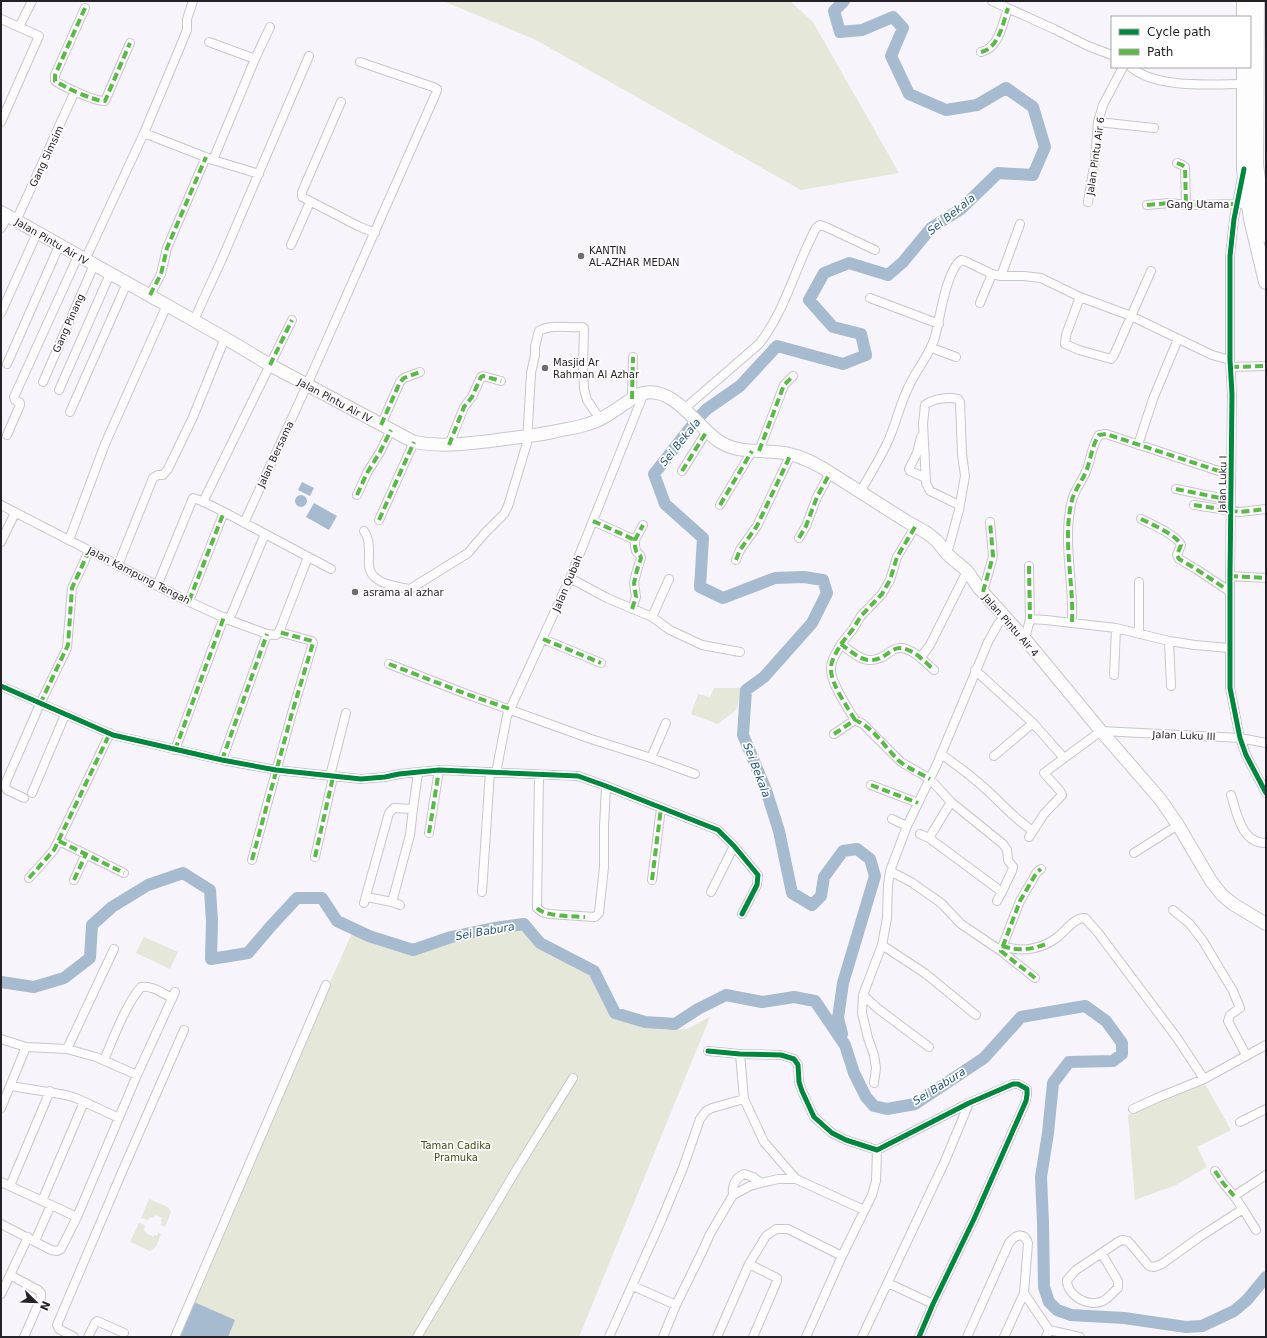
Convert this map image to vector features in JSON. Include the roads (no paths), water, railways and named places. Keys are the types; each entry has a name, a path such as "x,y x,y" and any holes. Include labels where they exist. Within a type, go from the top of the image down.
{"highway":[{"path":"1244,1 1249,16"},
{"path":"1251,17 1257,1"},
{"path":"1251,49 1255,167 1243,204 1266,282"},
{"path":"1244,68 1244,84 1266,235"}],"main road":[{"name":"Jalan Pintu Air IV","path":"8,216 59,246 194,320 270,365 414,442 449,445 528,436 588,424 600,419 644,393"},
{"path":"644,393 655,393 662,395 687,411"},
{"name":"Jalan Pintu Air 4","path":"687,411 719,441 732,449 790,454 811,462 927,533 937,541 967,572 1025,639 1101,732 1160,800 1178,825 1211,881 1222,895 1266,924"}],"street":[{"path":"19,27 32,1"},
{"path":"7,436 20,405 14,397 86,260 144,133 188,28 187,19 193,1"},
{"path":"992,1 1088,46 1111,55"},
{"path":"85,8 55,75 55,81 75,91 100,101 105,101 130,43"},
{"path":"982,52 988,50 996,40 1008,8"},
{"path":"1,19 38,35 1,122"},
{"path":"150,295 161,274 167,248 270,27"},
{"path":"209,42 255,59"},
{"path":"194,320 259,174 308,56"},
{"name":"Jalan Bersama","path":"244,523 375,233 437,91 436,88 360,62"},
{"name":"Jalan Pintu Air 6","path":"1088,202 1095,160 1098,122 1103,105 1122,68"},
{"path":"1132,68 1138,73 1157,80 1206,84 1244,84"},
{"name":"Gang Simsim","path":"1,228 75,91"},
{"path":"341,102 302,192 302,197 358,226 375,233"},
{"path":"1098,122 1154,128"},
{"path":"144,133 210,158 259,174"},
{"path":"1177,163 1185,167 1186,205"},
{"path":"291,245 310,202"},
{"name":"Gang Utama","path":"1148,205 1170,203 1186,205 1243,204"},
{"name":"Jalan Luku I","path":"1243,204 1231,237 1230,256 1230,363 1232,394 1230,500 1230,688 1240,738 1253,770 1266,793"},
{"path":"1001,276 1020,224"},
{"path":"687,411 766,336 781,307 816,228 820,226 826,227 875,250"},
{"path":"1,313 38,233"},
{"path":"7,364 59,246"},
{"name":"Gang Pinang","path":"43,382 86,260"},
{"path":"860,492 889,439 903,399 911,382 932,348 945,294 956,264 960,260 966,261 992,274 1001,276 1041,278 1080,297 1131,316 1212,356 1230,363 1266,366"},
{"path":"1080,297 1065,342 1066,344 1079,350 1111,359 1151,271"},
{"path":"59,390 110,274"},
{"path":"980,303 992,274"},
{"path":"70,412 127,283"},
{"path":"870,298 939,324"},
{"path":"69,540 105,444 167,305"},
{"path":"204,502 292,320"},
{"path":"364,531 368,536 369,541 369,564 372,574 384,584 410,589 468,553 480,537 504,514 508,506 528,436 531,373 539,331 550,327 584,328 584,389 587,400 600,419"},
{"path":"118,566 153,478 158,475 163,475 168,469 193,417 225,338"},
{"path":"1138,444 1153,399 1178,339"},
{"path":"932,348 956,357"},
{"path":"632,399 633,357"},
{"path":"357,495 380,452 400,382 404,378 420,372"},
{"path":"449,445 464,407 472,397 481,377 484,376 502,381"},
{"path":"720,506 756,451 784,385 793,376"},
{"name":"Jalan Qubah","path":"482,892 493,773 504,727 510,709 570,578 644,393"},
{"path":"926,478 910,471 909,469 918,453 925,405 927,403 948,398 958,399 960,402 962,454 966,476 948,554"},
{"path":"923,424 926,478 930,491 959,505"},
{"path":"682,471 706,430"},
{"path":"1072,622 1069,526 1072,501 1085,474 1099,435 1106,434 1231,475"},
{"path":"379,520 414,442"},
{"path":"736,560 740,550 757,526 790,454"},
{"path":"799,538 830,473"},
{"path":"1176,489 1230,500"},
{"path":"157,586 191,500 195,498 331,569"},
{"name":"Jalan Kampung Tengah","path":"1,505 157,586 226,618 267,634 276,635 279,632"},
{"path":"1194,505 1230,511 1266,509"},
{"path":"1,542 15,512"},
{"path":"189,601 224,512"},
{"path":"1141,519 1180,541 1181,545 1177,555 1178,559 1230,591"},
{"path":"593,521 635,540"},
{"path":"984,592 993,556 990,522"},
{"path":"632,609 636,597 636,589 634,585 635,577 642,558 636,551 635,540 644,525"},
{"path":"916,527 897,557 890,580 882,594 861,616 841,644 830,670 841,698 855,720 866,726 901,762 930,779 951,802 1003,844 1007,850 1008,860 1012,867 1012,871 997,901"},
{"path":"175,750 226,618 265,534"},
{"path":"24,798 7,790 5,786 40,704 68,645 72,588 89,550"},
{"path":"252,860 276,770 313,644 312,641 279,632 308,557"},
{"path":"1025,639 1030,619 1029,566"},
{"path":"920,658 930,645 967,572"},
{"path":"1230,576 1266,578"},
{"path":"570,578 607,598 652,617 670,630 702,645 740,652"},
{"path":"652,617 669,579"},
{"path":"1139,582 1139,634"},
{"path":"874,1083 876,1068 874,1055 862,1013 863,995 882,945 887,918 890,871 907,826 930,779 976,670 998,624 1005,617"},
{"path":"1030,619 1072,622 1116,628 1169,641 1229,648"},
{"path":"1114,675 1116,628"},
{"path":"222,760 267,634"},
{"path":"543,639 601,663"},
{"path":"1169,641 1171,686"},
{"path":"841,644 864,659 870,661 881,659 894,649 900,648 913,652 934,670"},
{"path":"390,664 469,695 591,739 695,774"},
{"path":"976,670 1033,723 1064,758"},
{"path":"1,686 110,734 175,750 276,770 366,778 439,770 578,776 718,830 734,846 758,875 759,879 757,884 742,914"},
{"path":"315,858 331,776 346,713"},
{"path":"32,793 64,715"},
{"path":"834,734 855,720"},
{"path":"651,758 666,723"},
{"path":"994,756 1033,723"},
{"path":"941,754 964,770 989,792 1031,834 1044,814 1062,795 1044,773 1101,732"},
{"name":"Jalan Luku III","path":"1101,732 1240,738 1266,742"},
{"path":"30,878 50,856 59,841 110,734"},
{"path":"429,833 439,770"},
{"path":"413,809 394,808 389,813 366,900 396,903 410,835 418,773"},
{"path":"539,775 537,908 542,912 549,914 595,917 599,913 604,867 606,786"},
{"path":"871,785 918,803"},
{"path":"1231,795 1238,817 1249,838 1258,844 1266,843"},
{"path":"929,838 951,802"},
{"path":"652,880 661,808"},
{"path":"892,819 907,826"},
{"path":"1134,852 1178,825"},
{"path":"920,834 929,838 1002,892"},
{"path":"59,841 124,873"},
{"path":"711,892 734,846"},
{"path":"74,880 86,854"},
{"path":"1002,948 1020,901 1040,869"},
{"path":"890,871 911,882 941,903 961,924 1002,948 1035,978"},
{"path":"1173,910 1190,924 1233,991 1240,1008 1230,1016 1228,1021 1246,1055"},
{"path":"1002,948 1022,950 1033,949 1046,944 1059,936 1076,920 1085,918 1099,934 1177,1038 1204,1079"},
{"path":"882,945 926,974 976,1015"},
{"path":"67,1049 114,949"},
{"path":"175,1337 326,985"},
{"path":"1,1224 51,1250 54,1251 61,1249 77,1217 137,1075 174,995 146,986 141,987 135,995 117,1029 104,1060"},
{"path":"863,995 877,1008 929,1047"},
{"path":"74,1337 59,1329 58,1325 122,1172 184,1030"},
{"path":"1,1039 26,1047 67,1049 104,1060 137,1075"},
{"path":"1133,1109 1204,1079 1266,1045"},
{"path":"1,1108 26,1047"},
{"path":"708,1051 740,1054 781,1055 794,1059 798,1066 798,1078 802,1091 814,1117 832,1133 846,1140 877,1150 969,1103 1013,1084 1021,1085 1027,1089 1026,1101 974,1219 933,1304 919,1337"},
{"path":"740,1054 744,1099 764,1142 796,1179"},
{"path":"417,1337 573,1078"},
{"path":"11,1086 50,1091 66,1095 119,1118"},
{"path":"10,1186 50,1091"},
{"path":"609,1337 633,1286 683,1168 700,1119 706,1111 712,1108 744,1099"},
{"path":"42,1201 84,1102"},
{"path":"862,1337 945,1161 969,1103"},
{"path":"1240,1122 1266,1109"},
{"path":"806,1337 842,1256 875,1188 877,1150"},
{"path":"1215,1170 1256,1230"},
{"path":"663,1337 676,1305 710,1234 733,1194 735,1181 738,1177 744,1174 753,1177 761,1183"},
{"path":"1234,1196 1266,1175"},
{"path":"733,1194 750,1186 761,1183 778,1179 796,1179 864,1210"},
{"path":"1,1182 77,1217"},
{"path":"1,1294 10,1275 52,1205"},
{"path":"1102,1254 1118,1281 1118,1288 1103,1301 1093,1303 1080,1299 1072,1293 1067,1286 1067,1280 1076,1270 1118,1242 1126,1240 1149,1266 1158,1266 1243,1209"},
{"path":"717,1337 749,1264 766,1236 772,1231 788,1229 842,1256"},
{"path":"967,1337 1009,1243 1014,1237 1021,1236 1025,1238 1028,1243 1024,1293 1004,1337"},
{"path":"749,1264 777,1278 777,1282 753,1337"},
{"path":"10,1275 41,1293 41,1298 24,1337"},
{"path":"888,1283 933,1304"},
{"path":"633,1286 676,1305"},
{"path":"1024,1293 1047,1333 1080,1337"},
{"path":"88,1337 95,1323 98,1321 124,1333"}],"water":[{"path":"302,482 314,488 310,496 298,490"},
{"path":"299,495 303,495 307,501 303,507 299,507 295,503 295,499"},
{"path":"314,503 337,516 329,530 306,517"},
{"path":"194,1302 235,1320 228,1337 178,1337"}],"waterway":[{"name":"Sei Bekala","path":"842,1034 838,1018 843,983 875,876 870,859 857,849 843,851 824,877 821,896 812,905 792,893 779,831 766,790 743,735 746,690 764,677 812,623 827,593 823,580 804,577 775,578 723,598 700,587 703,538 665,504 654,474 699,417 707,409 740,386 777,346 843,364 866,355 861,334 833,327 809,300 824,273 849,263 888,275 903,262 931,228 961,209 998,173 1033,175 1045,147 1033,107 1006,88 977,105 946,110 909,94 891,56 903,28 893,17 862,30 840,32 834,11 844,1"},
{"name":"Sei Babura","path":"1,982 34,987 64,978 90,958 92,925 112,907 148,885 183,873 210,890 212,921 211,959 248,953 297,898 322,898 337,921 369,936 413,950 451,937 494,928 524,924 540,943 594,971 615,1013 645,1022 675,1024 698,1009 726,995 762,1002 794,997 815,1001 845,1045 854,1073 866,1097 874,1106 887,1109 915,1104 984,1058 1021,1017 1085,1006 1106,1021 1122,1043 1122,1054 1113,1061 1069,1062 1053,1083 1048,1133 1041,1177 1044,1287 1049,1302 1057,1310 1071,1315 1124,1318 1186,1327 1202,1326 1234,1311 1247,1300 1266,1277"}],"place":[{"name":"KANTIN AL-AZHAR MEDAN","path":"581,256"},
{"name":"Masjid Ar Rahman Al Azhar","path":"545,368"},
{"name":"asrama al azhar","path":"355,592"}],"park label":[{"name":"Taman Cadika Pramuka","path":"456,1150"}]}
